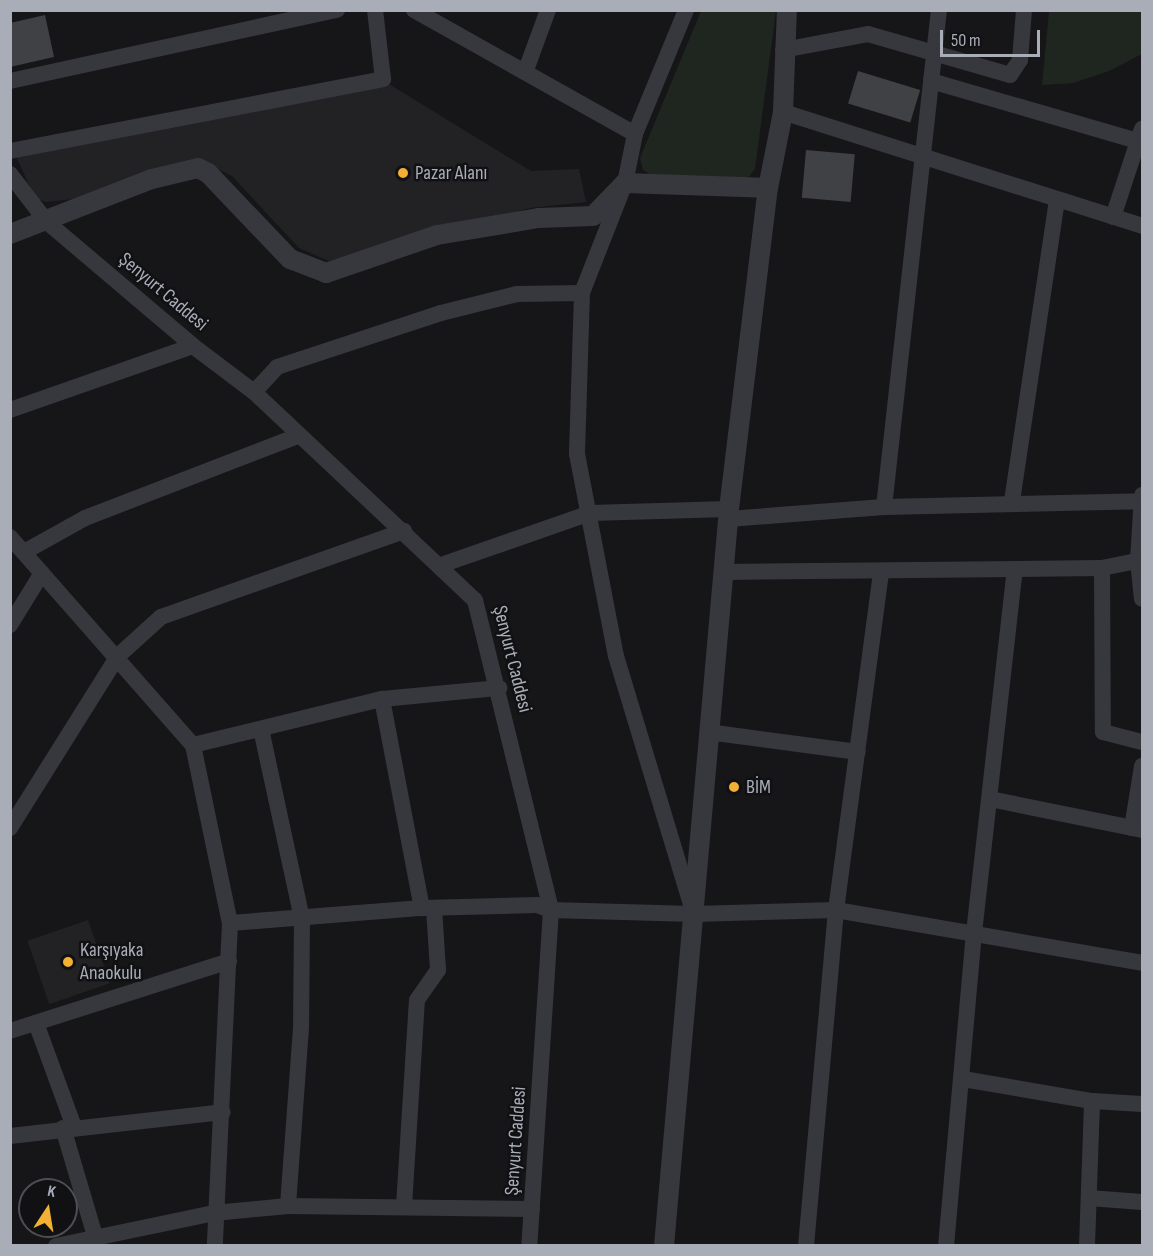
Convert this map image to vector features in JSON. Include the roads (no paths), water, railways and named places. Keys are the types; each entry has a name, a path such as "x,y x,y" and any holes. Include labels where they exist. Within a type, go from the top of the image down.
{"street":[{"path":"10,81 337,10"},
{"path":"10,151 383,79 375,10"},
{"path":"414,10 526,70 635,134"},
{"path":"526,70 549,10"},
{"path":"686,10 635,134 624,183 582,293 577,454 616,656 694,914"},
{"path":"664,1245 729,514 768,188 783,112 783,50 787,10"},
{"path":"884,507 939,10"},
{"path":"783,50 868,34 1010,75 1020,60 1024,10"},
{"path":"931,81 1140,135 1113,217"},
{"path":"783,112 1057,201 1143,226"},
{"path":"10,234 47,222 152,179 198,168 208,173 290,259 326,273 437,235 539,218 593,216 624,183 768,188"},
{"name":"Şenyurt Caddesi","path":"10,174 47,222 193,346 254,392 475,600 551,910 529,1245"},
{"path":"1012,501 1057,201"},
{"path":"254,392 277,368 441,313 517,294 582,293"},
{"path":"10,410 193,346"},
{"path":"24,552 85,518 300,435"},
{"path":"441,566 590,513 729,514 1012,501 1142,498 1140,561 1143,599"},
{"path":"10,828 118,656 161,617 404,531"},
{"path":"10,537 118,656 193,745 231,923 223,1112 214,1213 215,1245"},
{"path":"725,572 881,573 1102,568 1140,561"},
{"path":"1102,568 1102,732 1143,742"},
{"path":"946,1245 963,1080 974,933 1015,570"},
{"path":"10,625 42,573"},
{"path":"806,1245 836,910 881,573"},
{"path":"193,745 381,699 498,688"},
{"path":"381,699 428,908 438,970 417,1000 404,1206"},
{"path":"261,729 302,919 301,1028 288,1206"},
{"path":"708,732 858,752"},
{"path":"990,799 1137,829 1143,766"},
{"path":"231,923 428,908 537,905 551,910 694,914 836,910 1143,963"},
{"path":"10,1031 229,961"},
{"path":"36,1023 69,1127 96,1242"},
{"path":"963,1080 1092,1101 1143,1104"},
{"path":"1087,1245 1092,1101"},
{"path":"10,1136 69,1127 223,1112"},
{"path":"1089,1198 1143,1202"},
{"path":"57,1245 96,1242 214,1213 288,1206 532,1209"}],"place":[{"name":"Pazar Alanı","path":"403,173"},
{"name":"BİM","path":"734,787"},
{"name":"Karşıyaka Anaokulu","path":"68,962"}]}
